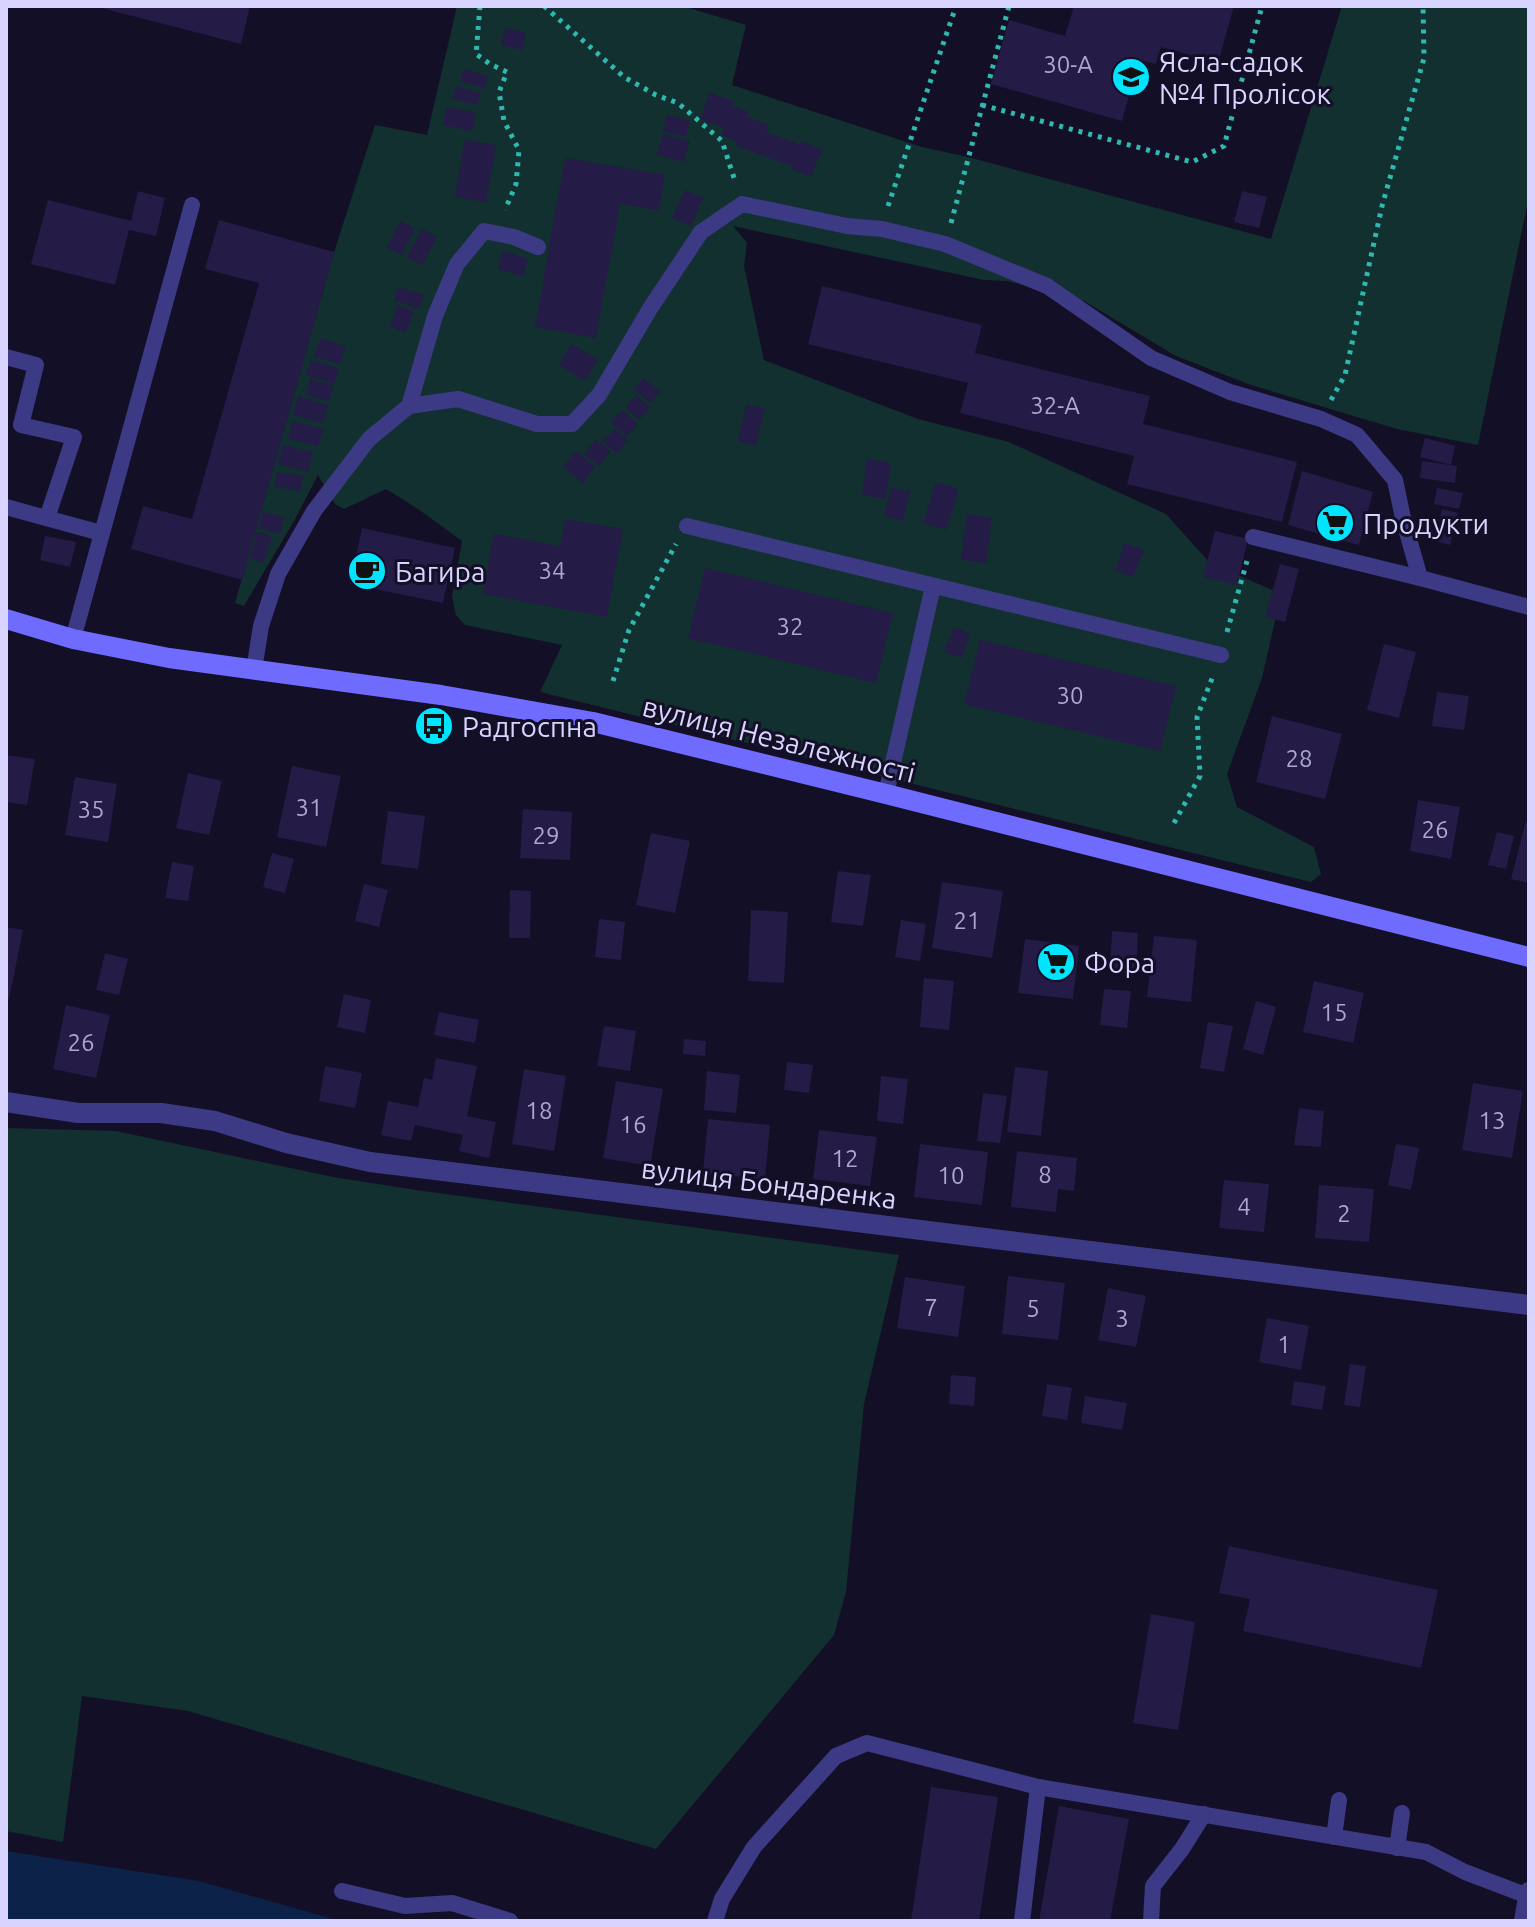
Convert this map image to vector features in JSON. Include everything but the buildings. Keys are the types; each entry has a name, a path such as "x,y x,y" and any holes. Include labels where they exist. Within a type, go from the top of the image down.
{"main road":[{"name":"вулиця Незалежності","path":"6,619 73,639 169,658 441,695 593,722 1529,957"}],"street":[{"name":"вулиця Бондаренка","path":"6,1102 78,1113 161,1113 215,1121 286,1143 370,1162 1529,1305"},
{"path":"1524,1921 1529,1894"}],"lane":[{"path":"254,670 261,626 278,574 314,511 369,439 409,406 458,399 537,424 572,424 599,395 651,307 701,232 742,204 847,226 882,229 945,244 1047,286 1151,358 1230,392 1321,419 1357,435 1395,480 1420,578"},
{"path":"73,639 192,205"},
{"path":"409,406 435,316 457,264 484,231 514,237 538,247"},
{"path":"6,357 36,365 21,425 74,437 47,518"},
{"path":"6,507 101,533"},
{"path":"687,526 1221,655"},
{"path":"1253,537 1529,607"},
{"path":"886,794 933,586"},
{"path":"715,1921 722,1899 754,1847 836,1756 867,1743 1038,1787 1426,1852 1465,1872 1529,1894"},
{"path":"1022,1921 1038,1787"},
{"path":"1334,1837 1339,1800"},
{"path":"1397,1848 1402,1813"},
{"path":"1151,1921 1153,1886 1204,1814"},
{"path":"342,1891 405,1906 452,1903 510,1921"}],"path":[{"path":"480,6 476,54 507,72 499,92 501,107 504,121 519,150 516,184 506,209 484,231"},
{"path":"544,6 624,77 678,103 722,141 742,204"},
{"path":"882,229 956,6"},
{"path":"945,244 1009,6"},
{"path":"982,105 1192,162 1224,146 1262,6"},
{"path":"1321,419 1345,375 1382,206 1424,58 1423,6"},
{"path":"613,681 629,630 687,526"},
{"path":"1174,823 1200,776 1197,717 1221,655 1253,537"}],"green space":[{"path":"457,6 682,6 746,25 732,85 922,147 1271,239 1342,6 1529,6 1529,196 1478,445 1397,429 1251,385 1176,356 1084,301 1007,281 984,280 733,226 747,243 744,266 764,360 918,419 1009,442 1166,514 1209,562 1281,594 1262,678 1227,774 1237,807 1314,847 1321,874 1311,882 540,692 562,645 465,625 456,615 452,597 462,541 386,489 344,509 335,504 318,475 244,606 235,603 334,252 375,125 427,135"},
{"path":"6,1128 116,1131 333,1177 899,1255 864,1404 846,1592 834,1635 656,1849 188,1711 82,1696 63,1842 6,1831"}],"water":[{"path":"6,1851 199,1881 340,1921 6,1921"}],"place":[{"name":"Ясла-садок №4 Пролісок","path":"1131,77"},
{"name":"Продукти","path":"1335,523"},
{"name":"Багира","path":"367,571"},
{"name":"Радгоспна","path":"434,726"},
{"name":"Фора","path":"1056,962"}]}
